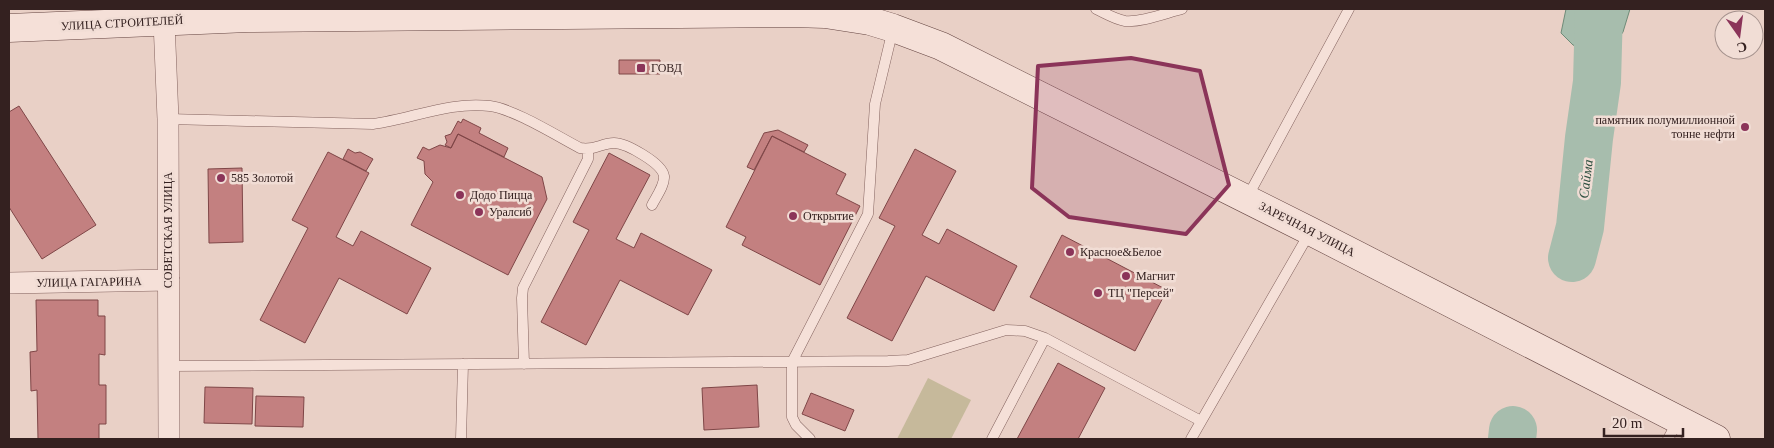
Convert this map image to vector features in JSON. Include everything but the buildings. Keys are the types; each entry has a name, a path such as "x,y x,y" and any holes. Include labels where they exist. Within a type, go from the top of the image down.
{"main road":[{"name":"УЛИЦА СТРОИТЕЛЕЙ","path":"9,28 164,21 792,13 825,14 853,18 895,18"},
{"name":"ЗАРЕЧНАЯ УЛИЦА","path":"895,18 957,53 1310,231 1673,429 1716,439"}],"street":[{"name":"СОВЕТСКАЯ УЛИЦА","path":"164,21 168,119 170,439"},
{"name":"УЛИЦА ГАГАРИНА","path":"9,283 169,280"}],"lane":[{"path":"1096,9 1126,21 1182,9"},
{"path":"1246,198 1349,9"},
{"path":"810,439 796,425 792,417 792,362 868,214 875,104 895,18"},
{"path":"168,119 373,124 461,106 491,106 509,111 580,148 588,150 610,143 624,144 657,164 662,170 664,182 652,205"},
{"path":"524,364 523,288 588,159 588,150"},
{"path":"1191,439 1310,231"},
{"path":"169,366 908,360 1006,330 1025,331 1045,338 1201,421"},
{"path":"992,439 1045,338"},
{"path":"461,439 463,364"}],"highlighted area":[{"path":"1131,58 1200,71 1229,185 1186,234 1069,217 1032,188 1038,66"}],"shaded area":[{"path":"1566,9 1630,9 1623,32 1610,51 1597,55 1573,45 1561,33"},
{"path":"928,378 971,400 951,439 897,439"}],"waterway":[{"name":"Сайма","path":"1572,258 1580,227 1597,82 1599,9"},
{"name":"Сайма","path":"1512,439 1513,430"}],"place":[{"name":"ГОВД","path":"641,68"},
{"name":"памятник полумиллионной тонне нефти","path":"1745,127"},
{"name":"585 Золотой","path":"221,178"},
{"name":"Додо Пицца","path":"460,195"},
{"name":"Уралсиб","path":"479,212"},
{"name":"Открытие","path":"793,216"},
{"name":"Красное&Белое","path":"1070,252"},
{"name":"Магнит","path":"1126,276"},
{"name":"ТЦ \"Персей\"","path":"1098,293"}]}
